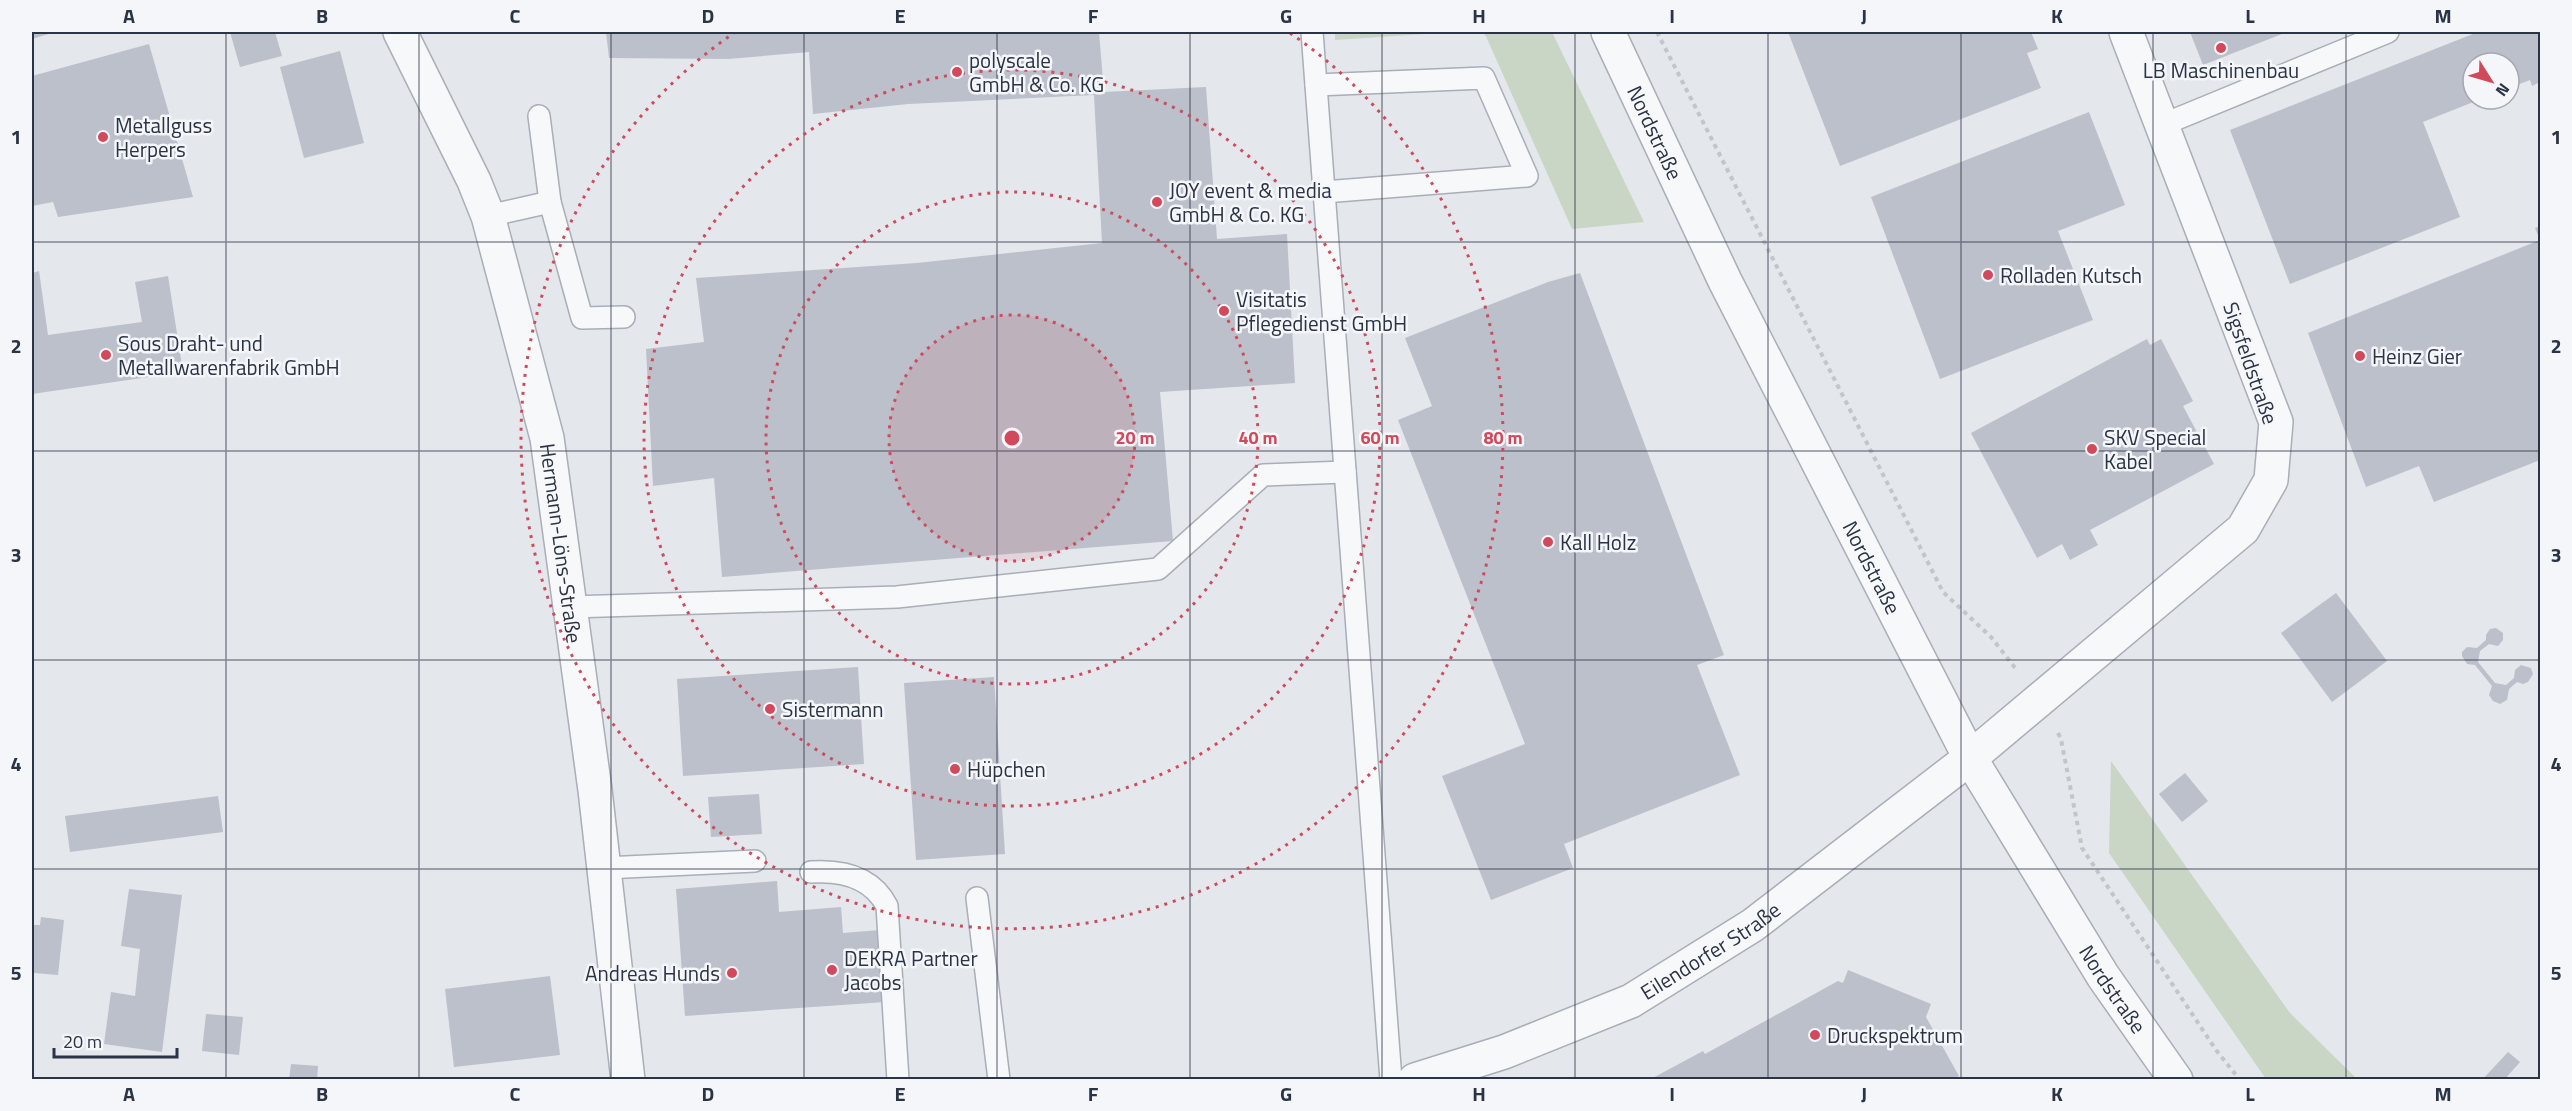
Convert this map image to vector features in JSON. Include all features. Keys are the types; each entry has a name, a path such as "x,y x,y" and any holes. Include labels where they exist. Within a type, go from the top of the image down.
{"street":[{"name":"Hermann-Löns-Straße","path":"400,32 474,181 488,216 547,438 604,868 628,1080"},
{"name":"Nordstraße","path":"1608,32 1725,281 1970,758 2103,976 2176,1080"},
{"name":"Sigsfeldstraße","path":"1970,758 2243,529 2271,480 2276,422 2126,32"},
{"name":"Eilendorfer Straße","path":"1415,1080 1504,1052 1631,1001 1753,925 1970,758"}],"lane":[{"path":"1312,32 1391,1080"},
{"path":"2162,125 2388,32"},
{"path":"1316,85 1484,78 1527,176 1324,192"},
{"path":"538,116 550,202 582,318 624,317"},
{"path":"488,216 550,202"},
{"path":"571,607 897,597 1158,569 1263,475 1345,472"},
{"path":"604,868 756,861"},
{"path":"811,872 831,871 866,882 882,896 887,906 898,1080"},
{"path":"977,897 999,1080"}],"path":[{"path":"1657,32 1943,592 1991,636 2040,701 2061,740 2082,848 2216,1050 2240,1080"}],"green space":[{"path":"1335,32 1454,32 1335,40"},
{"path":"1484,32 1552,32 1644,222 1572,229"},
{"path":"2111,761 2290,1013 2357,1079 2266,1079 2109,853"}],"building":[{"path":"32,32 55,32 32,39"},
{"path":"230,32 275,32 282,56 240,67"},
{"path":"606,32 1099,32 1104,92 1206,87 1217,239 1287,234 1295,383 1160,392 1173,541 722,577 714,478 653,486 646,349 704,342 696,278 917,263 1102,243 1094,95 908,104 813,114 809,52 728,59 609,58"},
{"path":"1788,32 2031,32 2038,49 2027,53 2041,88 1840,166"},
{"name":"LB Maschinenbau","path":"2190,32 2287,32 2203,65"},
{"path":"2478,32 2540,32 2540,82 2532,86 2530,80 2521,83 2521,51 2461,51 2461,107 2423,122 2460,217 2290,284 2230,130"},
{"name":"Metallguss Herpers","path":"149,44 193,197 58,217 53,202 32,206 32,76"},
{"path":"340,51 364,143 304,158 280,67"},
{"name":"Rolladen Kutsch","path":"2089,112 2125,205 2058,231 2093,320 1940,379 1871,197"},
{"path":"2540,226 2540,240 2535,228"},
{"path":"2540,240 2540,460 2434,502 2419,466 2366,487 2308,333"},
{"name":"Sous Draht- und Metallwarenfabrik GmbH","path":"39,271 48,335 142,322 135,282 168,276 183,372 32,394 32,273"},
{"name":"Kall Holz","path":"1580,273 1724,655 1697,665 1740,775 1564,844 1573,868 1491,900 1442,776 1525,744 1398,420 1432,406 1405,338 1548,282"},
{"name":"SKV Special Kabel","path":"2147,339 2150,345 2161,339 2193,401 2183,406 2214,464 2090,530 2098,545 2070,560 2062,544 2037,558 1971,433"},
{"path":"2336,593 2387,661 2332,702 2281,633"},
{"path":"2496,628 2503,633 2503,640 2498,646 2489,644 2480,651 2478,662 2495,683 2506,685 2514,678 2515,670 2521,665 2531,668 2533,674 2528,682 2523,684 2517,682 2509,689 2507,700 2500,704 2493,701 2489,695 2492,686 2475,665 2467,664 2462,656 2462,652 2467,647 2477,648 2486,640 2490,629"},
{"name":"Sistermann","path":"858,667 864,764 683,776 677,679"},
{"name":"Hüpchen","path":"994,677 1005,854 916,860 904,683"},
{"path":"2185,773 2208,801 2182,822 2159,794"},
{"path":"759,794 762,834 711,837 708,797"},
{"path":"218,796 223,832 70,852 65,816"},
{"path":"777,881 779,912 841,907 843,933 880,930 885,1002 685,1016 676,889"},
{"path":"129,889 182,895 162,1052 104,1044 111,992 135,996 140,949 121,946"},
{"path":"41,917 64,920 58,975 34,973 32,982 32,925 40,925"},
{"name":"Druckspektrum","path":"1848,970 1931,1004 1926,1017 1959,1076 1952,1080 1649,1080 1703,1051 1705,1054 1838,981 1843,983"},
{"path":"550,976 560,1055 454,1067 445,989"},
{"path":"206,1014 243,1017 239,1055 202,1051"},
{"path":"2508,1052 2520,1062 2504,1080 2482,1080"},
{"path":"291,1064 318,1066 317,1080 289,1080"}],"place":[{"name":"LB Maschinenbau","path":"2221,48"},
{"name":"polyscale GmbH & Co. KG","path":"957,72"},
{"name":"Metallguss Herpers","path":"103,137"},
{"name":"JOY event & media GmbH & Co. KG","path":"1157,202"},
{"name":"Rolladen Kutsch","path":"1988,275"},
{"name":"Visitatis Pflegedienst GmbH","path":"1224,311"},
{"name":"Sous Draht- und Metallwarenfabrik GmbH","path":"106,355"},
{"name":"Heinz Gier","path":"2360,356"},
{"name":"SKV Special Kabel","path":"2092,449"},
{"name":"Kall Holz","path":"1548,542"},
{"name":"Sistermann","path":"770,709"},
{"name":"Hüpchen","path":"955,769"},
{"name":"DEKRA Partner Jacobs","path":"832,970"},
{"name":"Andreas Hunds","path":"732,973"},
{"name":"Druckspektrum","path":"1815,1035"}]}
